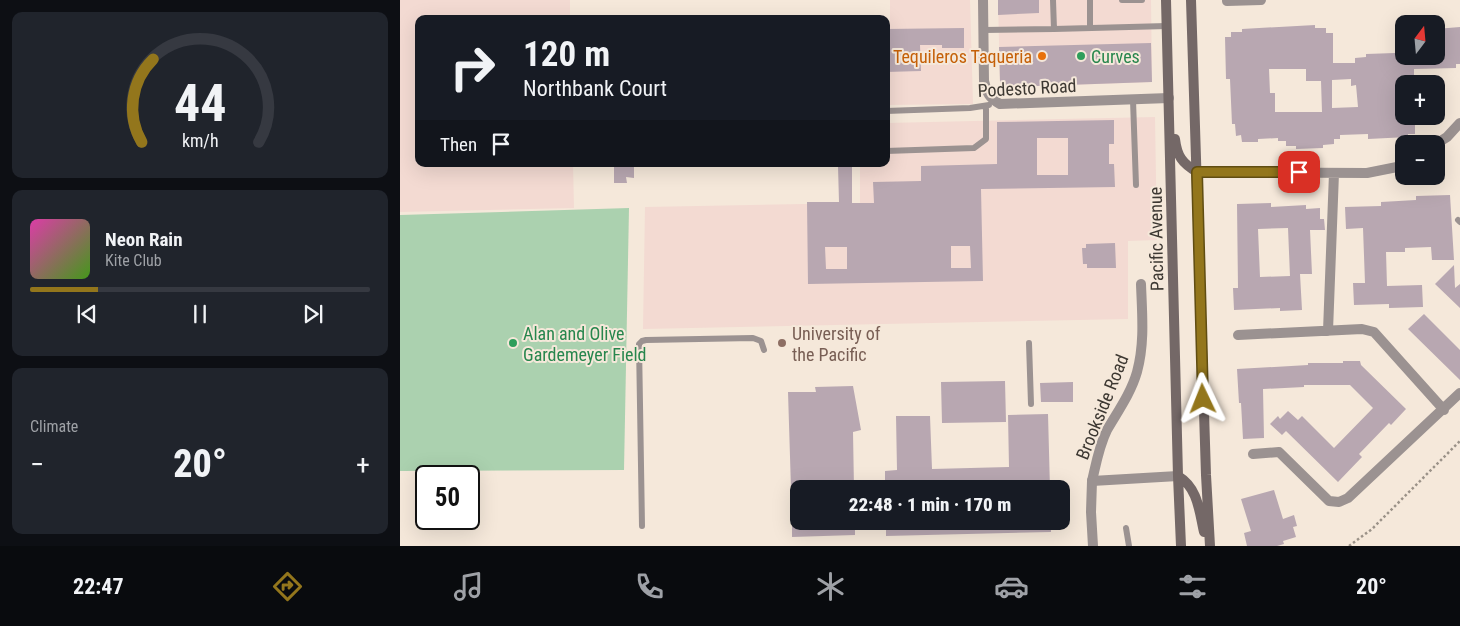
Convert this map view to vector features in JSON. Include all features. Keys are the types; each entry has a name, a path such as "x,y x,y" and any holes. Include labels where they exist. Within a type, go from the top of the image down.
{"main road":[{"name":"Pacific Avenue","path":"1166,0 1181,546"},
{"path":"1191,0 1208,546"},
{"path":"1169,98 1179,157 1185,165 1197,172"},
{"path":"1178,476 1192,489 1197,499 1208,546"}],"street":[{"path":"983,0 984,81 990,98 1000,104"},
{"path":"1227,1 1262,0"},
{"name":"Podesto Road","path":"1000,104 1169,98"},
{"path":"1445,138 1460,123"},
{"path":"1197,172 1367,173 1395,167"},
{"path":"1328,331 1334,173"},
{"name":"Brookside Road","path":"1093,546 1092,481 1101,445 1137,373 1142,340 1141,284"},
{"path":"1238,335 1362,329 1374,332 1444,410"},
{"path":"1253,454 1279,452 1330,501 1339,502 1348,498 1460,393"},
{"name":"Brookside Road","path":"1092,481 1178,476"}],"lane":[{"path":"1053,0 1054,29"},
{"path":"1090,0 1090,28"},
{"path":"1122,0 1142,0"},
{"path":"984,30 1167,26"},
{"path":"1133,100 1136,185"},
{"name":"Podesto Road","path":"890,111 970,108 1000,104"},
{"path":"890,151 974,148 986,139 986,106"},
{"path":"642,526 640,344 642,341 754,338 761,341 764,350"},
{"path":"1029,343 1031,404"},
{"path":"1126,528 1129,546"}],"path":[{"path":"1348,546 1372,530 1460,441"}],"shaded area":[{"path":"400,0 570,0 570,15 415,15 415,167 573,167 574,208 400,212"},
{"path":"890,0 970,0 973,104 890,105"},
{"path":"998,0 1151,0 1152,82 1011,87 1000,82"},
{"path":"1155,117 1157,240 1128,241 1128,319 643,329 645,207 860,203 860,167 890,167 890,123"}],"green space":[{"name":"Alan and Olive Gardemeyer Field","path":"629,208 624,470 480,471 480,465 415,465 415,471 400,471 400,215"}],"building":[{"path":"998,0 1039,0 1039,13 998,15"},
{"path":"1315,25 1315,28 1326,28 1326,33 1333,33 1333,63 1355,63 1355,58 1366,57 1366,54 1395,53 1395,65 1445,65 1445,28 1460,27 1460,64 1456,64 1456,68 1414,69 1414,75 1395,75 1395,125 1415,125 1415,134 1395,135 1395,138 1368,139 1368,134 1340,135 1340,139 1334,139 1334,144 1323,145 1323,148 1296,149 1296,146 1286,146 1286,141 1278,141 1278,138 1258,139 1258,142 1242,142 1241,135 1236,136 1235,124 1232,124 1230,79 1226,79 1225,37 1231,37 1231,32 1242,32 1242,29","holes":["1269,69 1306,69 1306,81 1321,81 1322,112 1275,112 1275,93 1270,93","1351,79 1351,86 1356,85 1358,107 1332,108 1332,80"]},
{"path":"964,28 964,48 920,45 921,71 890,72 890,29"},
{"path":"1151,43 1152,82 1011,87 1000,82 999,47"},
{"path":"1114,120 1114,144 1109,144 1109,164 1114,164 1115,187 981,189 983,281 808,284 807,202 839,202 838,167 852,167 852,203 874,203 873,182 921,181 921,166 997,164 997,122","holes":["1037,138 1068,138 1068,175 1037,175","951,246 970,246 971,268 951,268","825,247 847,247 847,269 826,269"]},
{"path":"614,167 634,167 634,178 626,177 627,183 614,183"},
{"path":"1450,195 1454,260 1432,260 1431,247 1405,248 1405,252 1386,252 1387,286 1422,285 1423,307 1389,308 1389,304 1354,305 1353,283 1365,283 1363,228 1346,229 1345,207 1381,206 1381,202 1416,200 1416,196"},
{"path":"1271,203 1271,207 1306,205 1306,209 1320,208 1320,219 1324,219 1325,230 1310,230 1312,274 1300,274 1302,310 1280,311 1280,308 1234,310 1233,288 1238,288 1237,204","holes":["1288,228 1290,276 1260,277 1258,229"]},
{"path":"1115,243 1116,268 1087,268 1087,264 1083,264 1082,248 1086,248 1086,244"},
{"path":"1454,265 1455,288 1460,284 1460,308 1435,284"},
{"path":"1424,314 1460,350 1460,380 1408,329"},
{"path":"1343,361 1360,361 1361,365 1406,409 1391,425 1389,423 1359,454 1362,457 1338,482 1286,431 1282,435 1270,424 1278,416 1280,419 1288,411 1298,420 1302,416 1334,448 1373,408 1350,385 1304,385 1304,387 1263,389 1264,438 1243,439 1237,369 1308,365 1308,363 1343,363"},
{"path":"1005,381 1006,422 942,423 941,382"},
{"path":"1073,382 1073,402 1041,402 1040,383"},
{"path":"853,386 861,430 853,432 854,480 791,480 788,392 816,392 815,387"},
{"path":"1048,414 1050,480 885,480 885,471 897,470 896,416 930,416 932,469 1009,467 1008,415"},
{"path":"1274,490 1283,519 1294,515 1297,526 1293,527 1296,537 1283,541 1284,544 1277,546 1247,546 1244,533 1251,531 1241,499"},
{"path":"792,530 855,530 855,535 792,537"},
{"path":"886,530 1051,530 1051,532 886,536"}],"place":[{"name":"Tequileros Taqueria","path":"1042,56"},
{"name":"Curves","path":"1081,56"},
{"name":"Alan and Olive Gardemeyer Field","path":"513,343"},
{"name":"University of the Pacific","path":"782,343"}],"route":[{"path":"1203,399 1197,172 1299,172"}]}
